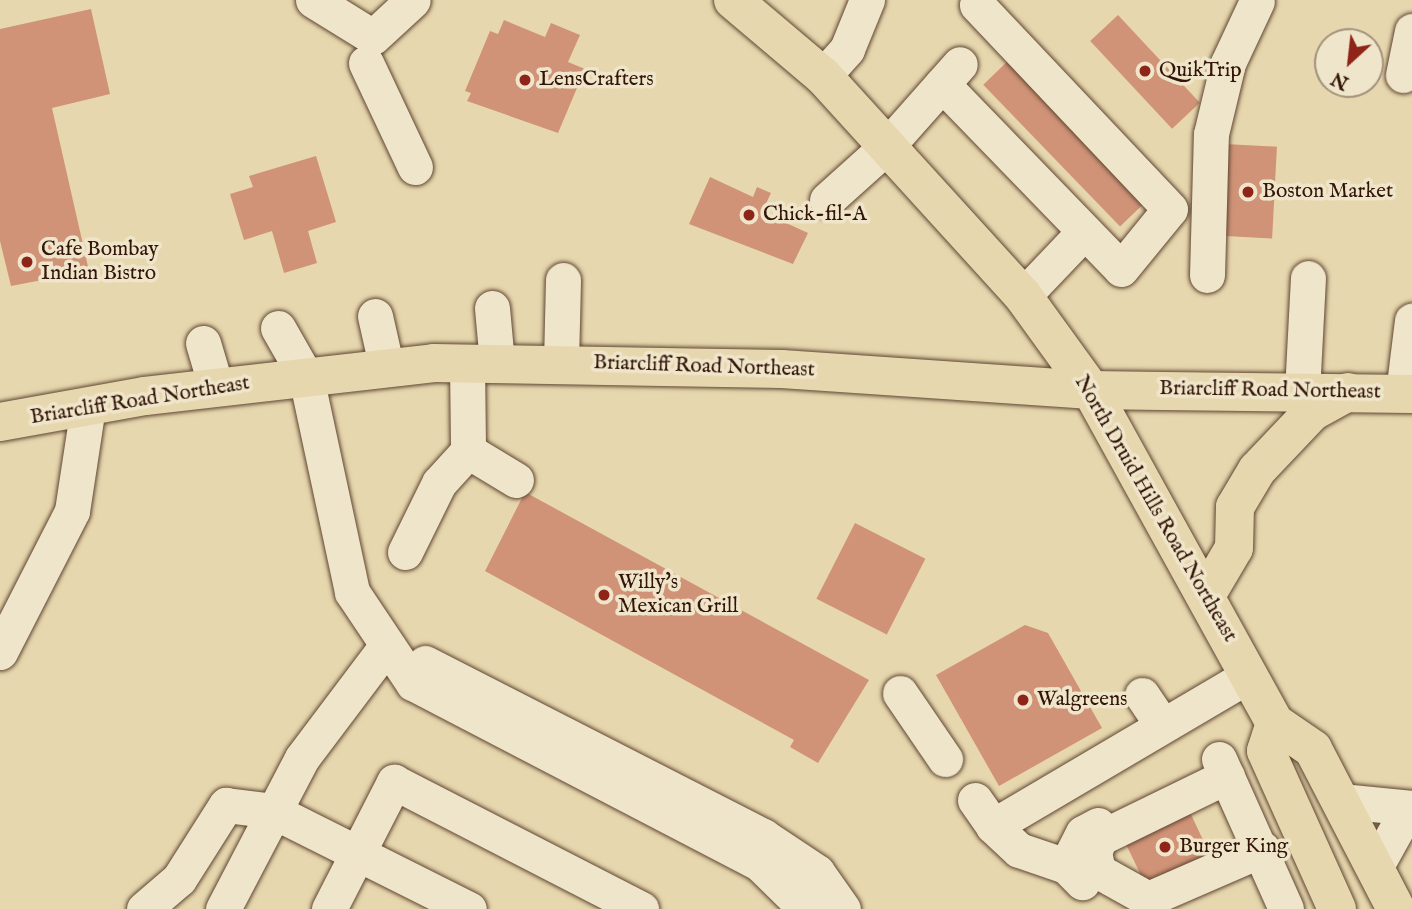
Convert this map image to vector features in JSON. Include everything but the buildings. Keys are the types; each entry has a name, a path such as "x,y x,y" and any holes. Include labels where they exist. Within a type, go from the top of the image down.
{"main road":[{"name":"North Druid Hills Road Northeast","path":"733,0 835,62 888,145 1023,296 1091,390 1207,594 1248,676 1311,850 1337,909"},
{"name":"Briarcliff Road Northeast","path":"0,422 216,387 386,365 482,363 561,362 1091,390 1407,393"},
{"path":"1207,594 1234,548 1235,507 1256,470 1312,412 1348,392"},
{"name":"North Druid Hills Road Northeast","path":"1270,737 1313,749 1396,909"}],"street":[{"path":"313,0 373,37 413,0"},
{"path":"835,62 867,0"},
{"path":"1207,275 1211,134 1241,2"},
{"path":"827,200 888,145 951,74 1081,235 1121,269 1170,209 977,5"},
{"path":"1402,75 1412,31"},
{"path":"366,63 415,167"},
{"path":"1023,296 1081,235"},
{"path":"1302,392 1308,278"},
{"path":"561,362 563,280"},
{"path":"405,552 439,483 468,452 492,308"},
{"path":"375,316 386,365"},
{"path":"1407,393 1412,320"},
{"path":"278,328 306,377 352,592 413,684 759,863 806,909"},
{"path":"203,343 216,387"},
{"path":"0,652 72,510 88,407"},
{"path":"468,452 516,480"},
{"path":"223,909 273,811 336,708 394,656"},
{"path":"394,656 425,663 763,836 817,872 843,909"},
{"path":"1118,909 1098,898 1066,866 1019,850 984,813 1162,725 1248,676"},
{"path":"900,693 946,759"},
{"path":"1142,695 1162,725"},
{"path":"1270,737 1100,838 1094,852 1098,871 1148,899 1266,860 1311,850"},
{"path":"1066,866 1083,833 1223,767"},
{"path":"1223,767 1286,909"},
{"path":"329,909 359,855 394,782 641,909"},
{"path":"1341,801 1410,809 1376,866"},
{"path":"144,909 179,879 226,805 273,811 469,909"}],"place":[{"name":"QuikTrip","path":"1145,71"},
{"name":"LensCrafters","path":"525,80"},
{"name":"Boston Market","path":"1248,192"},
{"name":"Chick-fil-A","path":"749,215"},
{"name":"Cafe Bombay Indian Bistro","path":"27,262"},
{"name":"Willy's Mexican Grill","path":"604,595"},
{"name":"Walgreens","path":"1023,700"},
{"name":"Burger King","path":"1165,847"}]}
